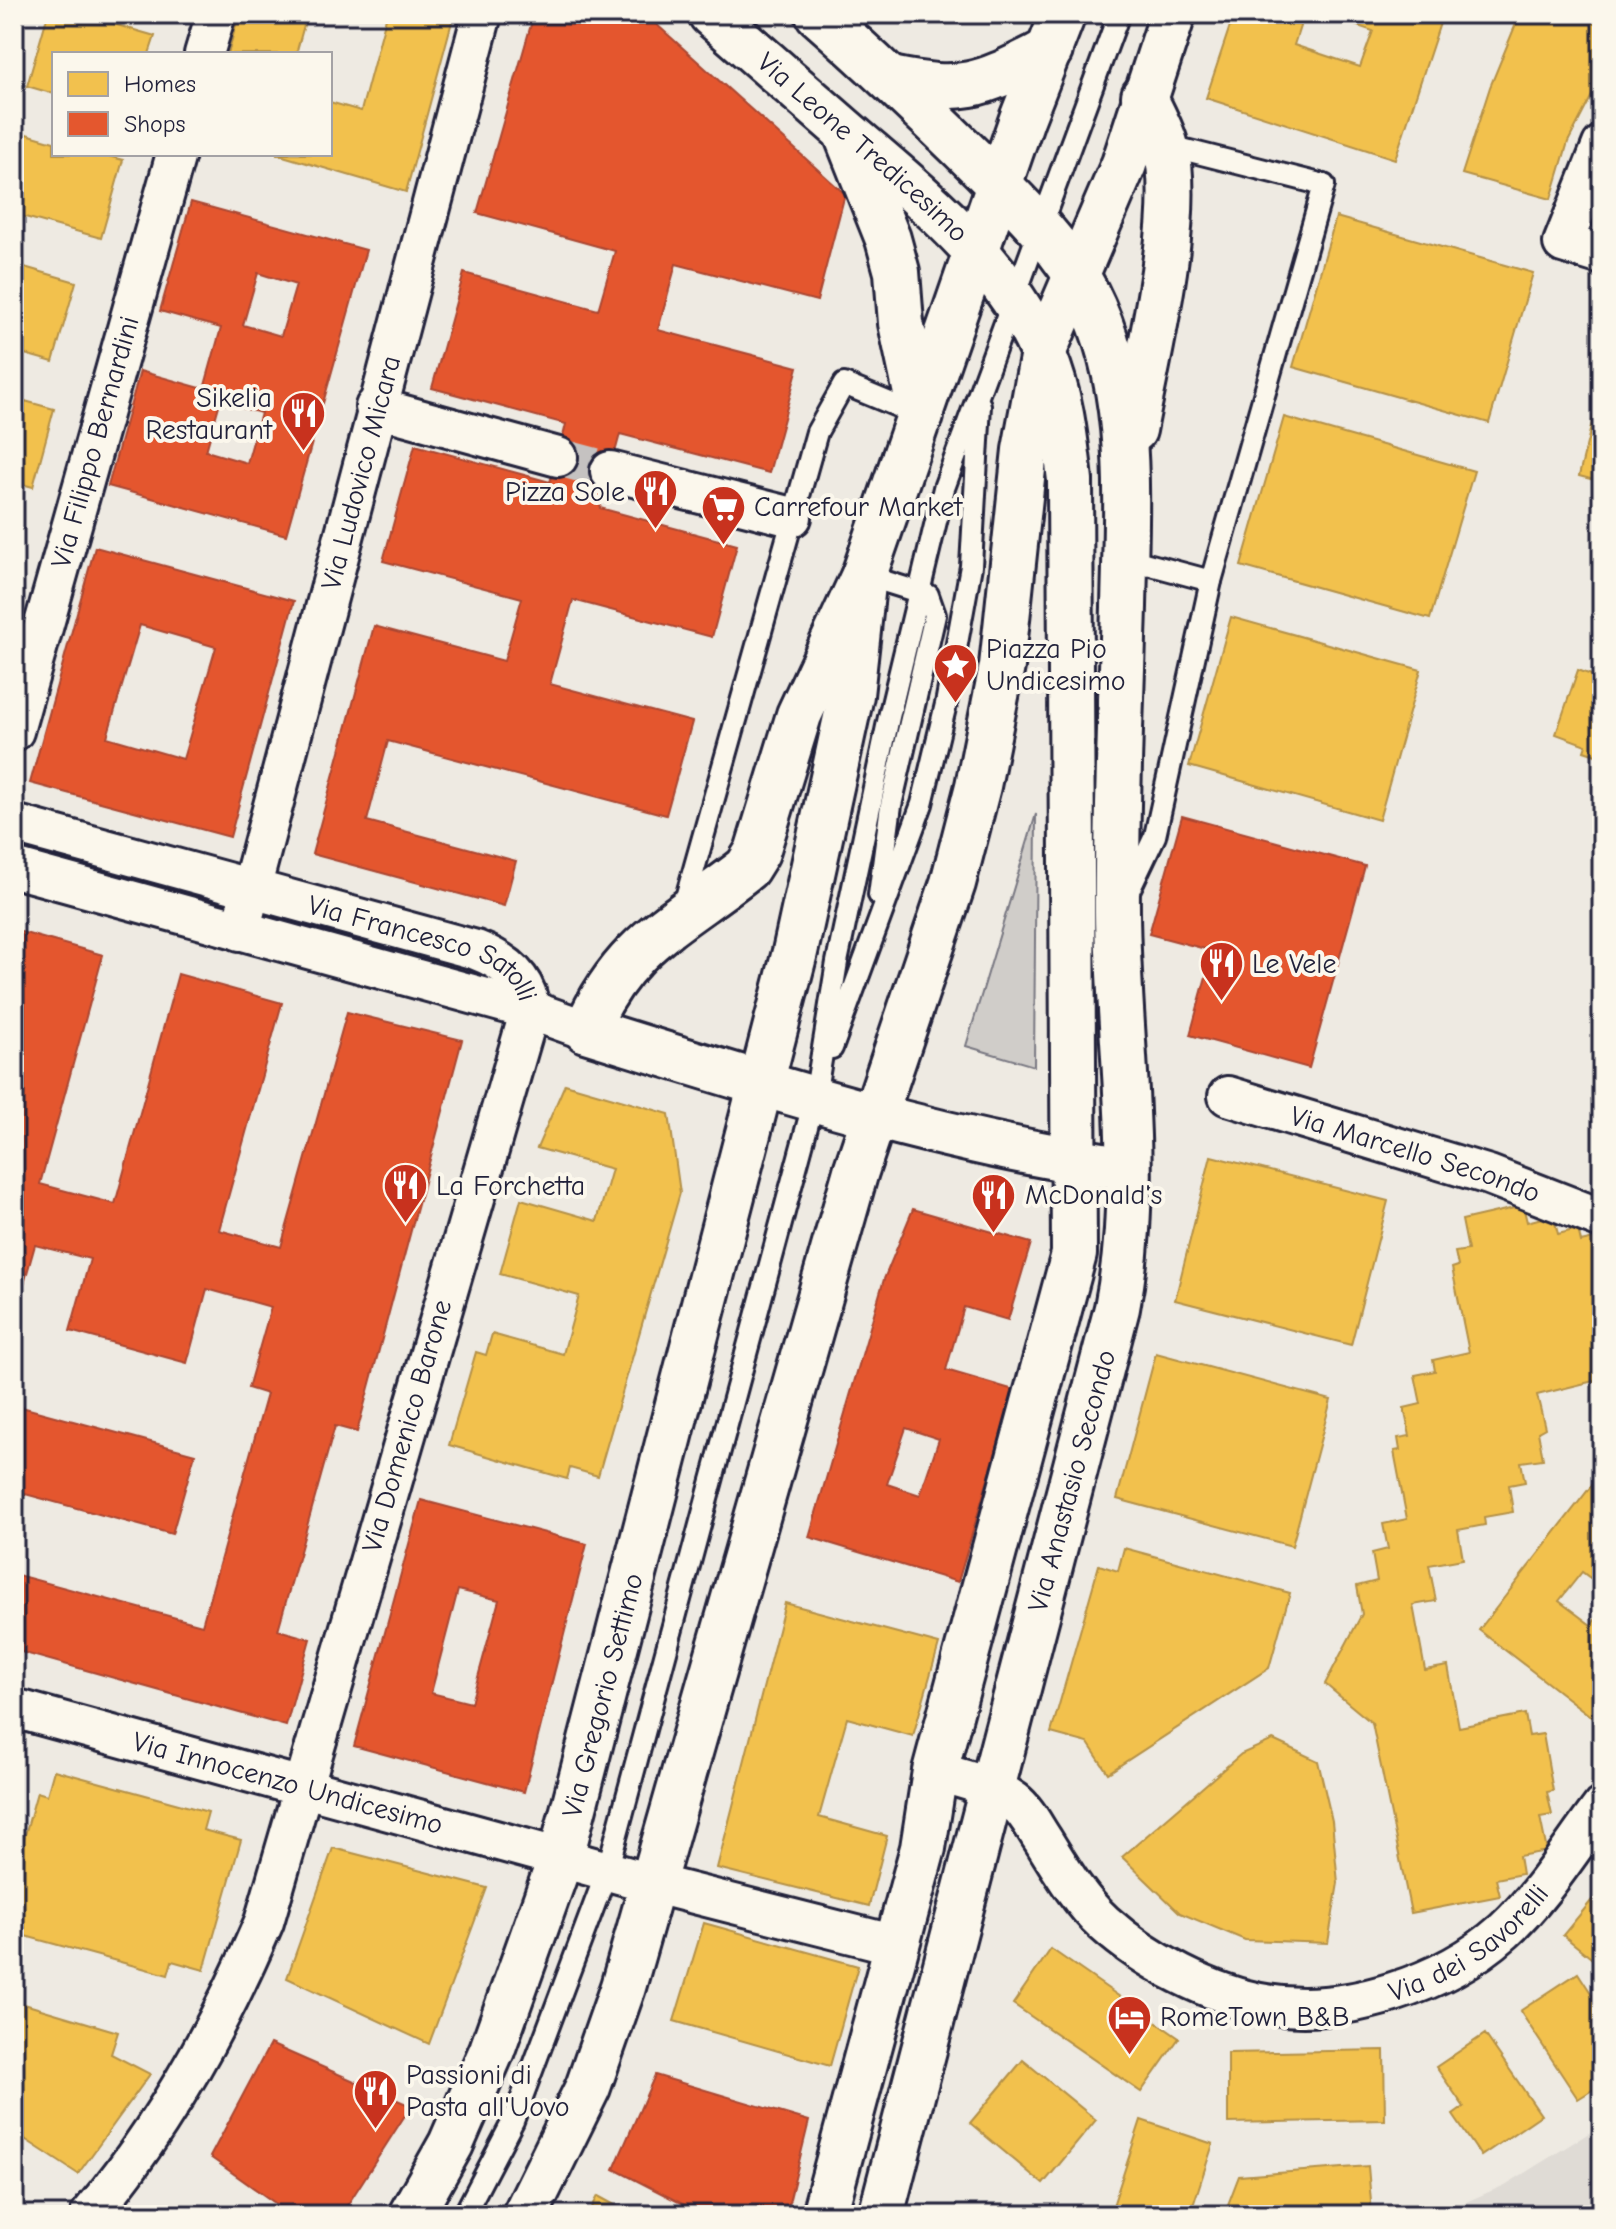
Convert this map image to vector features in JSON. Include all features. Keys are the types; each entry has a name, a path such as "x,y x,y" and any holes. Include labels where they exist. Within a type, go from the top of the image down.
{"main road":[{"name":"Via Leone Tredicesimo","path":"711,14 931,204 977,251 1012,300 1043,353"},
{"path":"818,14 891,79 1000,185 1076,274 1110,352 1127,471"},
{"path":"525,2215 588,2087 655,1884 854,1180 933,951 981,773 1002,666 1025,450 1043,353 1124,164 1173,14"},
{"path":"891,79 948,89 972,86 1056,32"},
{"path":"1056,32 864,575 799,715 753,861 629,958 618,971 586,1030 875,1114 1074,1160 1129,1169 1117,913 1127,471 1162,265 1170,189 1166,145 1144,96"},
{"path":"844,131 897,272 901,323 921,416"},
{"path":"1043,353 1060,406 1070,480 1074,1160"},
{"path":"764,1083 851,695 864,575"},
{"name":"Via Gregorio Settimo","path":"411,2215 451,2144 492,2050 561,1857 764,1083"},
{"name":"Via Anastasio Secondo","path":"824,2215 923,1848 935,1771 1072,1265 1076,1232 1074,1160"},
{"name":"Via Anastasio Secondo","path":"881,2215 1117,1308 1128,1246 1129,1169"}],"street":[{"path":"205,52 216,14"},
{"name":"Via Ludovico Micara","path":"240,931 375,407 482,14"},
{"path":"1602,145 1563,243 1602,255"},
{"name":"Via Filippo Bernardini","path":"14,731 175,156"},
{"path":"375,407 558,457"},
{"path":"610,471 792,517"},
{"name":"Via Francesco Satolli","path":"14,824 489,955 522,982 530,1010"},
{"name":"Via Francesco Satolli","path":"14,868 530,1010"},
{"path":"530,1010 586,1030"},
{"name":"Via Domenico Barone","path":"90,2215 163,2117 226,2006 264,1922 530,1010"},
{"name":"Via Marcello Secondo","path":"1228,1096 1489,1175 1602,1219"},
{"name":"Via Innocenzo Undicesimo","path":"14,1708 655,1884 896,1945"},
{"path":"935,1771 991,1789"},
{"name":"Via dei Savorelli","path":"991,1789 1024,1811 1084,1901 1120,1936 1196,1980 1265,2004 1302,2007 1375,1997 1443,1970 1479,1949 1503,1931 1525,1908 1602,1807"}],"lane":[{"path":"815,1097 837,962 918,589 944,488 1119,14"},
{"path":"1117,913 1139,875 1155,836 1211,581 1324,185 1166,145"},
{"path":"681,917 817,432 844,384 921,416"},
{"path":"815,1097 875,923 922,804 959,638 974,529 981,385"},
{"path":"1125,558 1211,581"},
{"path":"864,575 918,589 934,603 935,615 891,805 875,923"},
{"name":"Via Gregorio Settimo","path":"464,2215 513,2121 607,1871 815,1097"}],"shaded area":[{"path":"1036,814 1034,1066 966,1046"},
{"path":"1602,2125 1602,2215 1436,2215 1505,2185"}],"building: Homes":[{"path":"48,14 79,14 155,36 150,52 52,52 52,93 27,86"},
{"path":"239,14 307,14 297,52 229,52"},
{"path":"387,14 454,14 406,192 283,156 332,156 332,103 361,111"},
{"path":"1234,14 1304,14 1294,45 1360,67 1373,31 1322,14 1443,14 1395,159 1206,98"},
{"path":"1520,14 1577,14 1602,24 1602,76 1568,142 1551,199 1462,174 1490,87"},
{"path":"16,131 52,141 52,156 108,156 123,160 101,238 14,214"},
{"path":"1336,217 1533,273 1489,423 1293,367"},
{"path":"14,264 76,282 53,362 14,351"},
{"path":"14,398 54,409 33,487 14,482"},
{"path":"1597,402 1602,403 1602,482 1579,476"},
{"path":"1284,417 1474,471 1430,619 1241,566"},
{"path":"1231,617 1421,670 1379,820 1189,766"},
{"path":"1578,670 1602,679 1602,757 1584,751 1586,745 1556,734"},
{"path":"565,1084 669,1114 680,1193 598,1476 570,1468 567,1479 449,1445 476,1352 486,1355 492,1334 563,1354 579,1296 500,1274 521,1199 597,1221 612,1169 537,1148"},
{"path":"1211,1156 1388,1201 1351,1345 1175,1300"},
{"path":"1523,1206 1527,1222 1553,1215 1558,1234 1578,1229 1581,1242 1602,1237 1602,1379 1537,1395 1545,1428 1538,1432 1543,1459 1521,1462 1525,1482 1509,1485 1513,1512 1484,1517 1485,1525 1458,1530 1463,1559 1429,1565 1436,1601 1413,1605 1425,1670 1448,1666 1459,1727 1525,1714 1529,1736 1543,1734 1553,1791 1547,1792 1552,1815 1540,1817 1547,1851 1519,1856 1522,1874 1496,1879 1500,1896 1411,1913 1372,1723 1325,1684 1362,1614 1357,1586 1377,1581 1372,1553 1388,1549 1383,1524 1407,1519 1394,1451 1400,1450 1398,1438 1410,1436 1404,1408 1421,1404 1415,1375 1435,1371 1433,1360 1469,1352 1452,1268 1458,1266 1455,1252 1468,1250 1462,1220"},
{"path":"1156,1353 1331,1400 1292,1546 1117,1499"},
{"path":"1592,1485 1602,1493 1602,1587 1582,1572 1559,1601 1591,1625 1602,1611 1602,1725 1479,1630"},
{"path":"1124,1548 1290,1593 1269,1668 1108,1773 1088,1743 1051,1733 1099,1565 1118,1571"},
{"path":"785,1603 939,1644 913,1736 847,1718 819,1817 887,1836 869,1906 717,1868"},
{"path":"1273,1740 1318,1761 1332,1821 1338,1883 1328,1943 1245,1940 1180,1913 1122,1857 1241,1754"},
{"path":"54,1770 208,1812 203,1830 241,1840 204,1970 172,1961 168,1975 14,1933 14,1874 37,1792 47,1795"},
{"path":"333,1848 487,1888 429,2044 287,1978"},
{"path":"1596,1895 1602,1901 1602,1967 1563,1935"},
{"path":"704,1923 858,1966 830,2066 674,2021"},
{"path":"1051,1949 1179,2038 1141,2092 1013,2004"},
{"path":"1578,1973 1602,2010 1602,2084 1578,2099 1520,2011"},
{"path":"14,2001 118,2032 111,2054 150,2074 78,2174 14,2132"},
{"path":"1485,2034 1541,2115 1481,2156 1453,2115 1464,2107 1436,2067"},
{"path":"1384,2050 1385,2120 1228,2123 1228,2053"},
{"path":"1023,2060 1096,2120 1043,2184 970,2123"},
{"path":"1141,2120 1213,2144 1190,2215 1110,2215"},
{"path":"1368,2166 1372,2214 1224,2215 1239,2176"},
{"path":"598,2196 633,2215 588,2215"}],"building: Shops":[{"path":"534,14 645,14 845,194 817,301 676,264 658,330 798,367 769,473 620,434 600,508 737,545 712,637 573,600 550,684 692,722 666,815 388,741 367,821 516,861 504,906 312,854 374,626 504,661 522,598 383,561 415,445 550,482 558,457 566,424 432,388 464,273 598,310 615,251 477,213"},
{"path":"191,202 366,250 286,535 108,486 140,371 204,389 221,328 160,311","holes":["258,273 296,285 281,336 243,325","220,402 261,413 247,463 206,451"]},
{"path":"95,547 294,601 230,837 30,783","holes":["140,625 216,647 183,759 107,737"]},
{"path":"1182,816 1365,866 1309,1068 1190,1035 1213,951 1149,934"},
{"path":"14,930 103,955 40,1184 115,1204 178,974 282,1003 219,1230 281,1247 347,1012 462,1040 357,1432 335,1426 278,1630 310,1639 286,1726 14,1650 14,1574 202,1625 267,1394 248,1388 271,1307 207,1289 187,1363 70,1331 90,1259 35,1245 14,1319"},
{"path":"913,1209 1031,1243 1008,1320 964,1307 946,1370 1014,1390 958,1582 809,1537 884,1279","holes":["906,1428 939,1439 920,1495 887,1484"]},
{"path":"14,1405 195,1454 172,1534 14,1491"},
{"path":"421,1500 587,1544 524,1792 354,1746","holes":["458,1590 499,1600 471,1703 431,1693"]},
{"path":"270,2044 411,2106 341,2215 292,2215 210,2157"},
{"path":"655,2075 809,2121 786,2215 704,2215 614,2169"}],"tunnel":[{"path":"558,457 610,471"}],"place":[{"name":"Sikelia Restaurant","path":"303,453"},
{"name":"Pizza Sole","path":"656,531"},
{"name":"Carrefour Market","path":"723,546"},
{"name":"Piazza Pio Undicesimo","path":"955,704"},
{"name":"Le Vele","path":"1221,1003"},
{"name":"La Forchetta","path":"405,1225"},
{"name":"McDonald's","path":"994,1234"},
{"name":"RomeTown B&B","path":"1129,2056"},
{"name":"Passioni di Pasta all'Uovo","path":"375,2130"}]}
